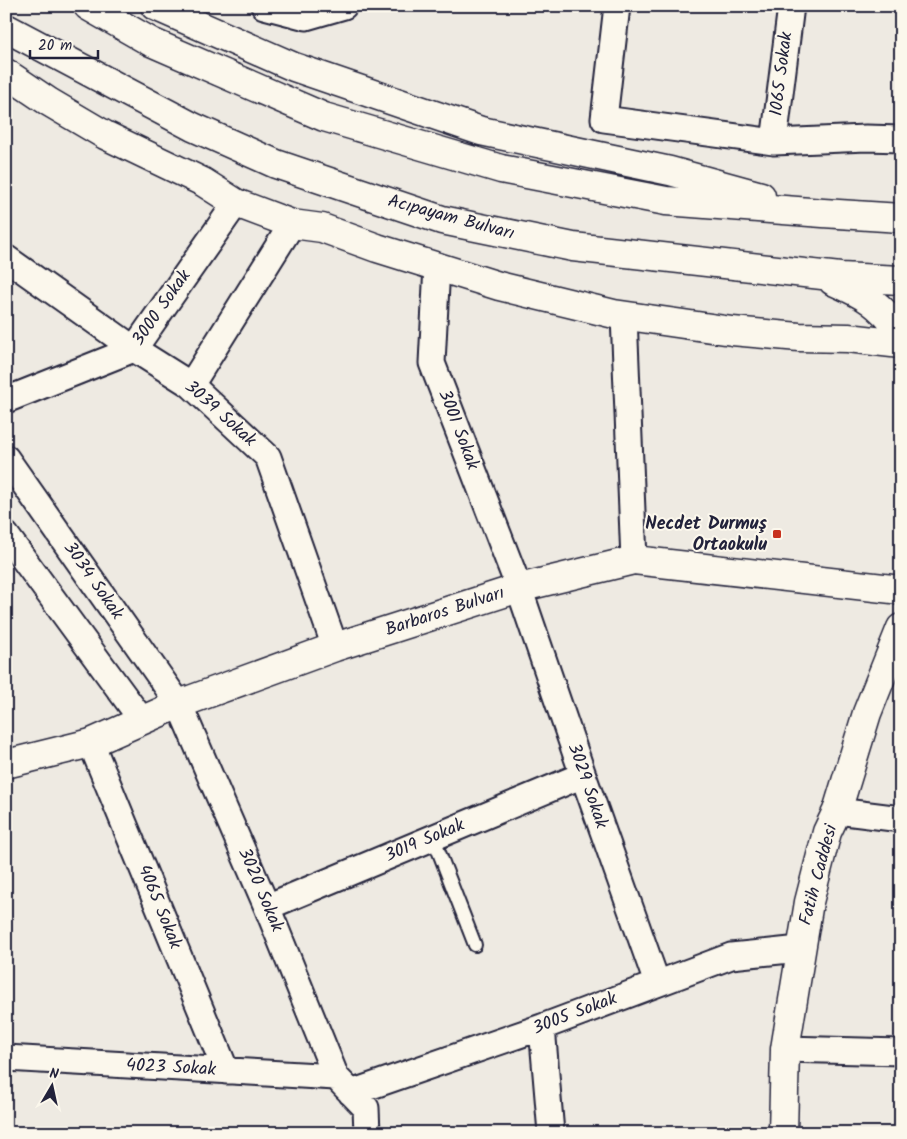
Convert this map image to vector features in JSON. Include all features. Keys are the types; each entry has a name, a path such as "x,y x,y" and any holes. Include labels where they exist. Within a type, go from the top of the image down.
{"main road":[{"path":"88,6 151,42 324,117 500,170 666,201 901,218"},
{"path":"155,6 294,67 481,131 670,171 823,213 892,205 901,201"},
{"name":"Acıpayam Bulvarı","path":"6,28 193,127 276,164 442,220 573,247 820,275 901,280"},
{"path":"6,73 49,102 105,135 203,182 236,203 292,224 322,228 377,248 499,286 624,316 742,332 799,337 848,338 901,344"},
{"path":"820,275 860,293 882,309 901,332"},
{"name":"Barbaros Bulvarı","path":"6,764 91,743 180,704 335,647 519,588 634,560 901,590"},
{"name":"Fatih Caddesi","path":"783,1133 785,1049 809,902 827,832 836,811 867,713 901,628"}],"street":[{"path":"264,6 306,16 344,6"},
{"path":"617,6 604,119 774,142 866,138 901,139"},
{"name":"1065 Sokak","path":"774,142 791,6"},
{"name":"3000 Sokak","path":"6,400 134,349 236,203"},
{"path":"192,385 292,224"},
{"name":"3039 Sokak","path":"6,258 134,349 192,385 268,456 335,647"},
{"name":"3001 Sokak","path":"436,266 432,363 519,588"},
{"path":"624,316 634,560"},
{"name":"3034 Sokak","path":"6,458 180,704"},
{"path":"6,535 141,720"},
{"name":"3029 Sokak","path":"519,588 582,775 657,983"},
{"name":"3020 Sokak","path":"180,704 344,1085 366,1108 367,1133"},
{"name":"4065 Sokak","path":"91,743 226,1071"},
{"name":"3019 Sokak","path":"267,907 582,775"},
{"path":"836,811 901,819"},
{"name":"3005 Sokak","path":"344,1085 542,1027 731,956 800,949"},
{"path":"542,1027 551,1133"},
{"path":"785,1049 901,1052"},
{"name":"4023 Sokak","path":"6,1058 226,1071 344,1085"}],"lane":[{"path":"433,837 475,945"}],"place":[{"name":"Necdet Durmuş Ortaokulu","path":"777,534"}]}
